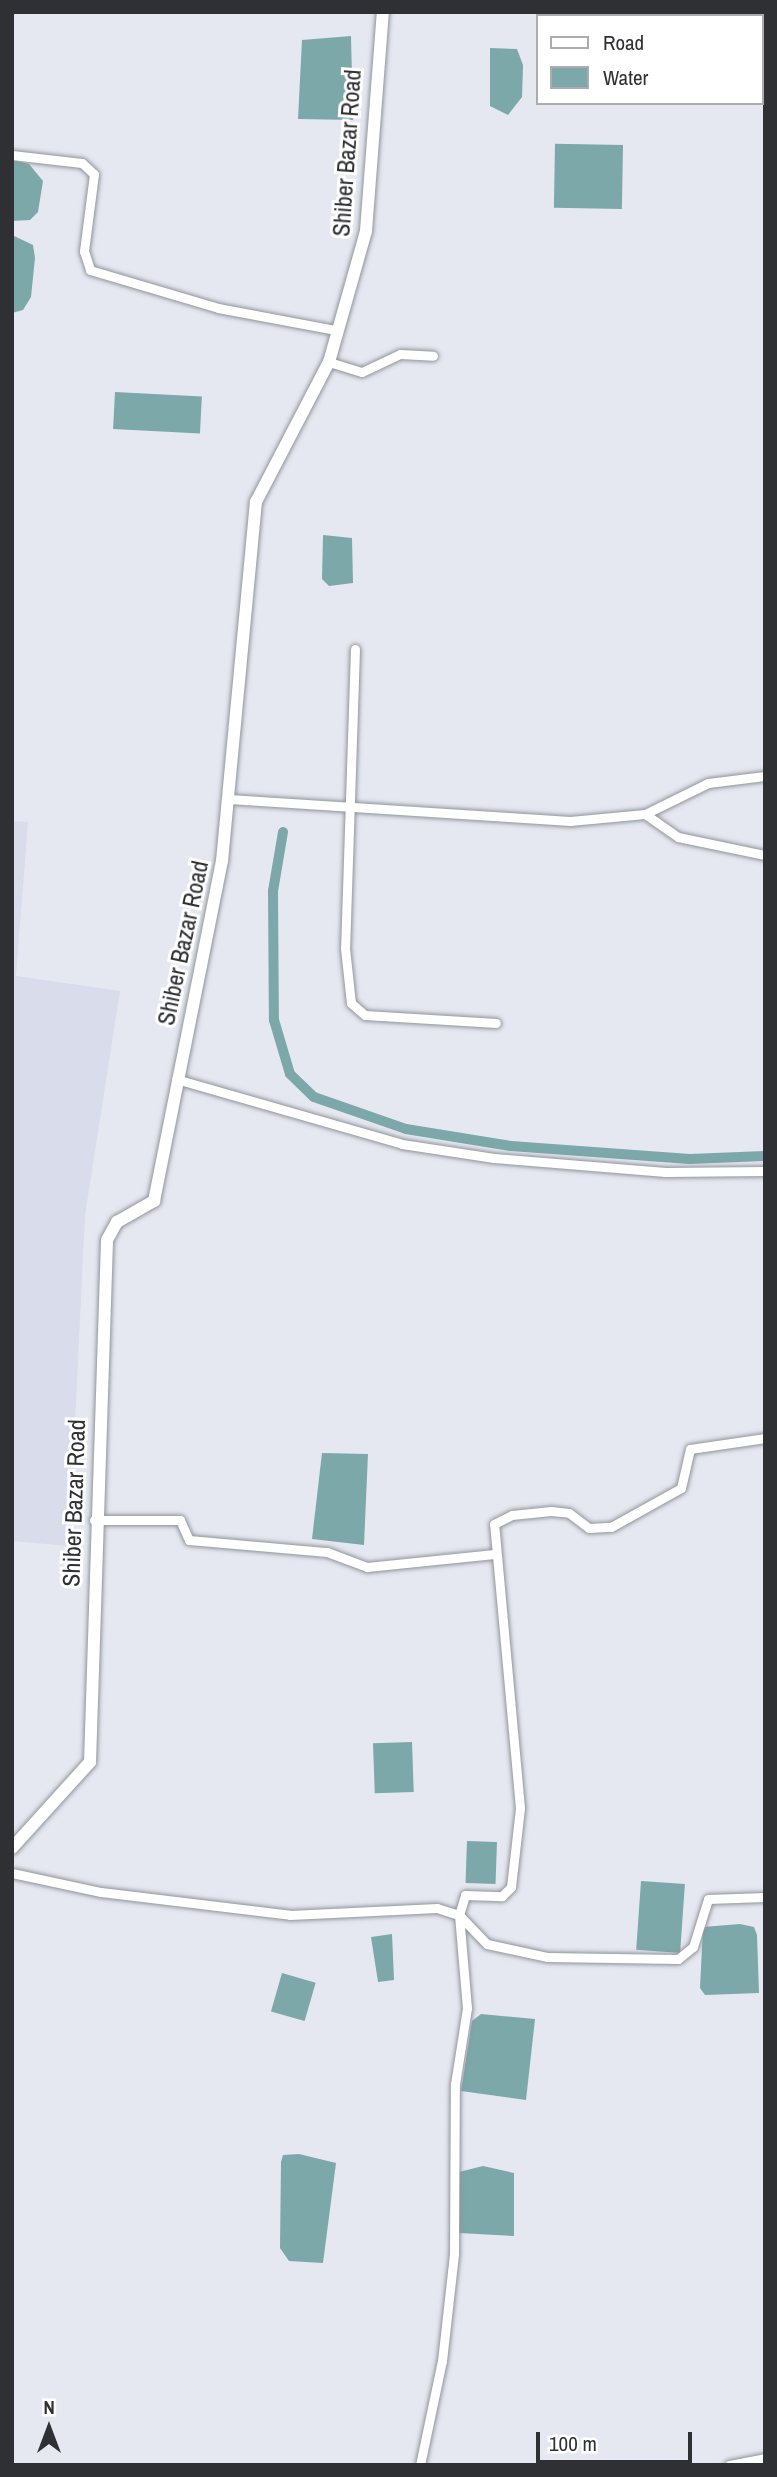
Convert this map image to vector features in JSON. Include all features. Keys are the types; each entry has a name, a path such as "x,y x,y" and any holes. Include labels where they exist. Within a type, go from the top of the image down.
{"street":[{"name":"Shiber Bazar Road","path":"12,1849 90,1762 94,1520 107,1240 117,1222 154,1201 229,799 256,502 329,362 366,231 383,12"},
{"path":"12,155 82,163 94,174 84,251 90,270 218,307 336,331"},
{"path":"329,362 362,372 400,354 433,356"},
{"path":"355,649 345,948 357,1011 496,1023"},
{"path":"229,799 348,802 570,821 645,814 708,783 765,776"},
{"path":"645,814 678,837 765,855"},
{"path":"176,1079 402,1144 494,1158 664,1172 765,1171"},
{"path":"420,2465 442,2361 454,2254 455,2084 467,2008 459,1916 465,1895 502,1896 513,1881 520,1808 494,1524 501,1518 551,1511 569,1513 589,1528 611,1527 681,1488 690,1449 765,1438"},
{"path":"94,1520 180,1520 189,1539 327,1552 367,1567 495,1554"},
{"path":"12,1873 101,1892 290,1916 436,1908 459,1916 472,1935 510,1951 678,1959 693,1947 708,1899 765,1897"},
{"path":"729,2465 765,2458"}],"shaded area":[{"path":"12,821 28,822 16,976 120,991 85,1215 69,1546 12,1541"}],"water":[{"path":"351,36 353,120 298,119 302,40"},
{"path":"490,48 517,49 523,65 522,97 508,115 490,106"},
{"path":"555,144 623,145 622,209 554,208"},
{"path":"12,160 29,164 43,181 38,212 30,220 12,221"},
{"path":"12,235 33,245 35,258 31,297 23,310 12,313"},
{"path":"115,392 202,397 200,434 113,429"},
{"path":"323,535 352,538 353,583 329,586 322,579"},
{"path":"322,1453 368,1454 364,1545 312,1539"},
{"path":"412,1742 414,1792 375,1793 373,1743"},
{"path":"467,1841 497,1842 496,1884 466,1883"},
{"path":"641,1881 685,1884 680,1953 636,1950"},
{"path":"740,1924 754,1927 757,1935 759,1993 705,1995 700,1988 703,1927"},
{"path":"392,1934 394,1980 378,1982 371,1937"},
{"path":"282,1973 316,1983 305,2021 271,2011"},
{"path":"481,2014 535,2019 526,2100 461,2091 472,2021"},
{"path":"299,2154 336,2163 323,2263 289,2261 280,2248 281,2162 283,2155"},
{"path":"483,2166 514,2173 514,2236 459,2233 459,2172"}],"waterway":[{"path":"283,832 273,891 274,1020 290,1074 314,1097 406,1129 511,1146 690,1159 765,1156"}]}
